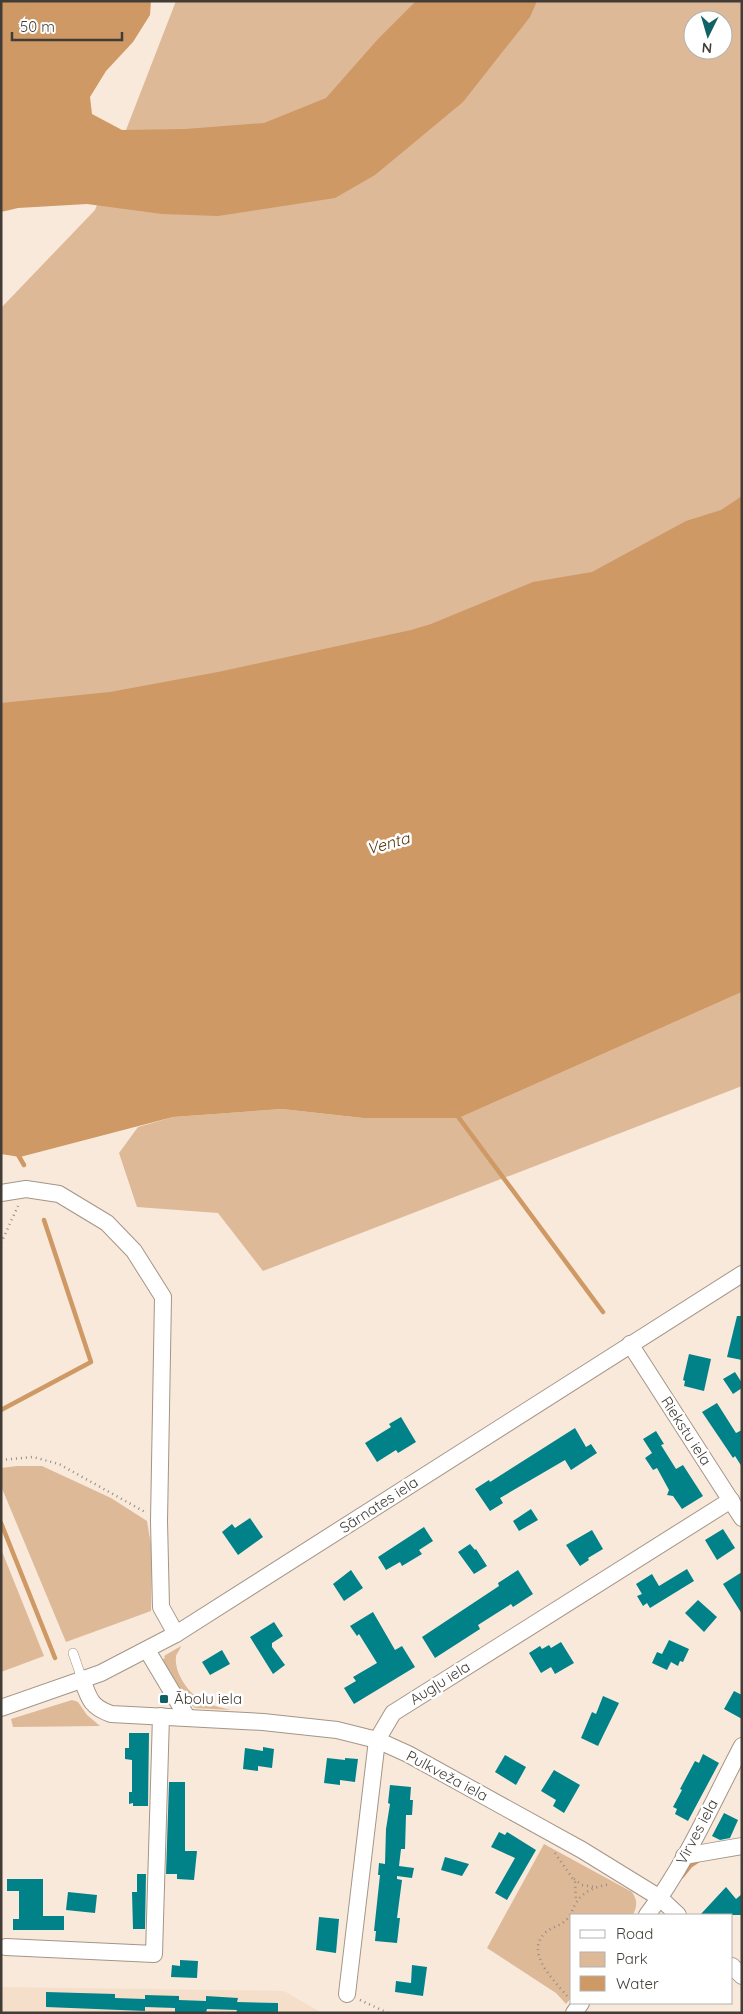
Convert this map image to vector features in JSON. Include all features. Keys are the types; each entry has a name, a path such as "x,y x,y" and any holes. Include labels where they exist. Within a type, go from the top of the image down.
{"street":[{"path":"1,1193 26,1189 59,1194 108,1223 134,1251 163,1297 159,1521 161,1607 176,1634"},
{"name":"Sārnates iela","path":"1,1708 101,1673 176,1634 742,1274"},
{"name":"Riekstu iela","path":"630,1344 742,1518"},
{"name":"Augļu iela","path":"347,1994 377,1740 393,1713 731,1500"},
{"path":"147,1650 187,1717"},
{"name":"Pulkveža iela","path":"82,1679 86,1692 97,1709 111,1714 264,1722 337,1730 377,1740 408,1754 582,1850 660,1898 677,1914"},
{"path":"6,1947 154,1954 161,1716"},
{"name":"Virves iela","path":"648,1914 660,1898 684,1856 742,1746"},
{"path":"684,1856 742,1846"},
{"path":"733,1967 742,1976"}],"lane":[{"path":"73,1653 82,1679"}],"path":[{"path":"1,1243 26,1189"},
{"path":"1,1460 33,1457 59,1464 128,1501 159,1521"},
{"path":"551,1848 573,1878 582,1885 596,1887"},
{"path":"573,1878 576,1887 576,1903"},
{"path":"570,1914 581,1896 596,1887 610,1884"},
{"path":"570,1915 568,1919 544,1934 538,1946 538,1956 542,1965 570,2000"},
{"path":"347,1994 388,2013"}],"shaded area":[{"path":"1,1987 284,1991 322,2013 1,2013"}],"green space":[{"path":"176,1 742,1 742,660 1,862 1,308 95,210"},
{"path":"742,992 742,1086 263,1271 218,1213 137,1207 119,1153 138,1127 173,1117 282,1109 363,1118 459,1118"},
{"path":"42,1466 111,1498 147,1521 152,1551 151,1611 66,1642 1,1486 1,1468"},
{"path":"1,1549 44,1656 1,1672"},
{"path":"181,1646 176,1656 177,1670 188,1689 204,1702 231,1710 195,1708 185,1699 162,1660 165,1658 164,1656"},
{"path":"72,1700 78,1702 87,1715 100,1726 13,1727 11,1719"},
{"path":"544,1844 632,1892 634,1895 636,1906 633,1914 570,1914 570,1999 566,2004 556,1993 487,1948"}],"water":[{"path":"1,1 151,1 150,15 133,42 106,71 90,97 92,114 122,130 185,129 264,123 326,98 378,39 416,1 537,1 530,17 463,102 375,175 335,198 218,216 162,214 87,204 18,208 1,212"},
{"name":"Venta","path":"742,496 742,992 459,1118 363,1118 282,1109 173,1117 20,1157 1,1154 1,703 110,692 218,672 411,630 431,624 533,582 592,572 686,521 721,510"}],"building":[{"path":"737,1316 742,1316 742,1360 727,1357"},
{"path":"689,1354 711,1359 704,1391 684,1386 685,1381 683,1380"},
{"path":"735,1372 742,1383 742,1388 733,1394 723,1379"},
{"path":"717,1403 736,1433 742,1430 742,1467 735,1456 733,1458 702,1412"},
{"path":"401,1417 416,1442 398,1453 396,1450 377,1462 365,1443 391,1427 389,1424"},
{"path":"575,1428 586,1447 591,1444 597,1453 571,1470 565,1460 500,1498 503,1503 490,1511 475,1489 489,1480 490,1482"},
{"path":"656,1431 664,1444 661,1445 676,1469 683,1465 703,1496 682,1509 673,1496 667,1495 669,1490 657,1468 653,1470 645,1458 652,1453 643,1439"},
{"path":"531,1509 538,1520 519,1531 513,1521"},
{"path":"250,1518 263,1537 238,1555 222,1532 232,1524 235,1528"},
{"path":"424,1527 433,1541 419,1550 422,1554 402,1566 400,1562 386,1570 378,1557"},
{"path":"723,1529 735,1548 717,1560 705,1540"},
{"path":"592,1530 603,1549 588,1558 589,1560 580,1566 566,1545"},
{"path":"470,1544 476,1549 487,1566 474,1574 458,1552"},
{"path":"687,1569 694,1581 650,1608 647,1603 643,1606 637,1596 642,1594 636,1584 652,1574 659,1586"},
{"path":"351,1570 363,1588 344,1601 333,1584"},
{"path":"518,1570 533,1594 513,1607 511,1604 478,1625 480,1629 435,1658 422,1637 499,1586 498,1583"},
{"path":"742,1572 742,1614 723,1584"},
{"path":"698,1600 717,1617 704,1632 685,1613"},
{"path":"373,1612 395,1650 402,1646 415,1667 354,1704 344,1688 356,1681 353,1677 377,1663 359,1634 357,1636 350,1626"},
{"path":"274,1622 283,1636 272,1643 272,1647 285,1665 273,1674 250,1637"},
{"path":"669,1640 689,1649 683,1662 680,1661 678,1666 671,1662 667,1670 652,1663 657,1652 662,1654"},
{"path":"561,1642 574,1663 555,1674 551,1667 541,1673 529,1653 540,1646 542,1649 549,1645 551,1648"},
{"path":"222,1650 230,1664 210,1675 202,1662"},
{"path":"734,1691 742,1695 742,1719 724,1709"},
{"path":"603,1696 619,1703 598,1746 581,1738 592,1712 596,1714"},
{"path":"129,1733 149,1733 148,1806 133,1806 133,1803 129,1804 129,1792 132,1792 132,1760 125,1759 125,1748 129,1748"},
{"path":"263,1747 274,1749 272,1768 258,1766 258,1771 243,1769 245,1748 263,1751"},
{"path":"703,1754 719,1763 688,1821 675,1814 677,1809 673,1807 695,1761 699,1763"},
{"path":"505,1755 526,1767 516,1785 495,1772"},
{"path":"327,1758 358,1759 355,1782 340,1780 340,1785 324,1783"},
{"path":"554,1770 580,1785 564,1813 553,1806 556,1800 541,1791"},
{"path":"169,1782 185,1782 185,1851 197,1851 194,1880 177,1879 177,1874 166,1874"},
{"path":"390,1785 411,1787 410,1800 413,1800 412,1815 406,1815 405,1849 401,1849 399,1866 414,1868 412,1878 397,1876 397,1879 402,1880 397,1918 400,1918 397,1943 375,1941 376,1931 374,1931 380,1875 378,1875 379,1863 385,1864"},
{"path":"724,1813 738,1820 730,1838 720,1840 712,1836"},
{"path":"499,1832 505,1835 507,1832 536,1850 507,1900 495,1893 515,1858 491,1847"},
{"path":"445,1857 469,1864 462,1876 441,1870"},
{"path":"137,1874 146,1874 145,1929 133,1929 132,1892 137,1892"},
{"path":"7,1879 43,1879 43,1916 64,1916 64,1930 13,1930 13,1919 19,1919 19,1891 7,1891"},
{"path":"726,1887 736,1899 742,1894 742,1915 701,1914"},
{"path":"68,1892 97,1895 95,1913 66,1910"},
{"path":"319,1917 339,1919 336,1953 316,1950"},
{"path":"180,1960 198,1961 197,1978 171,1977 172,1965 180,1966"},
{"path":"412,1965 427,1967 423,1996 395,1992 396,1981 411,1983"},
{"path":"46,1992 115,1994 115,1998 145,1999 145,1995 179,1996 179,2000 206,2001 206,1996 238,1998 237,2002 278,2003 278,2013 236,2013 237,2010 207,2009 206,2013 175,2012 175,2008 145,2007 145,2011 46,2007"}],"waterway":[{"path":"457,1113 603,1312"},
{"path":"17,1153 24,1165"},
{"path":"1,1410 91,1362 44,1220"},
{"path":"1,1523 55,1658"},
{"path":"682,1876 690,1866 699,1860"}],"place":[{"name":"Ābolu iela","path":"164,1699"}]}
